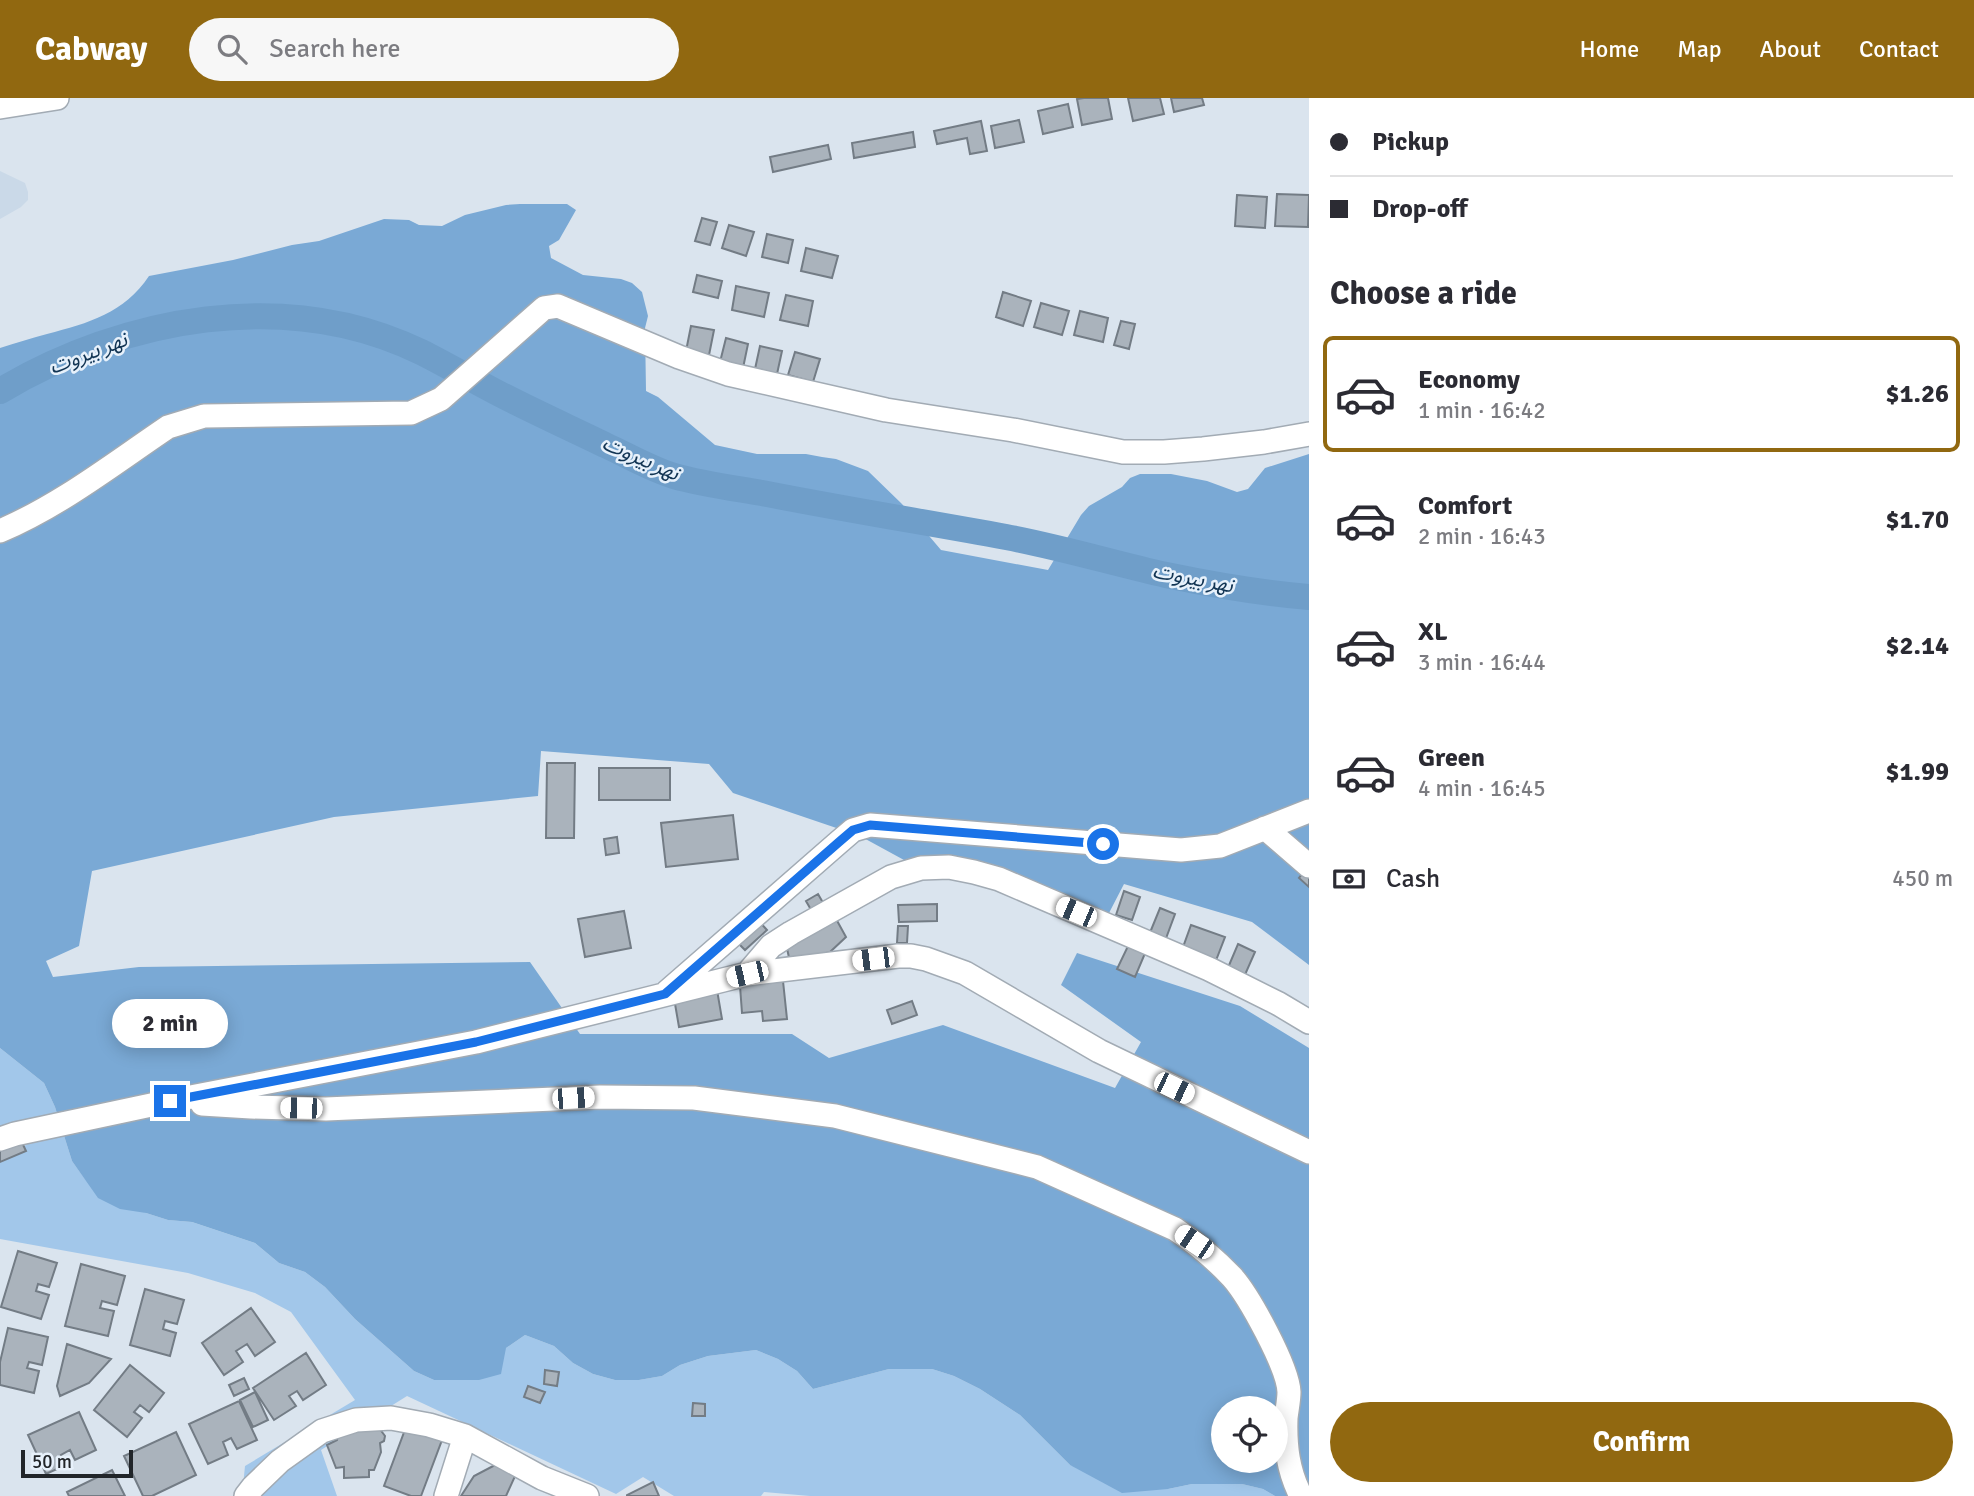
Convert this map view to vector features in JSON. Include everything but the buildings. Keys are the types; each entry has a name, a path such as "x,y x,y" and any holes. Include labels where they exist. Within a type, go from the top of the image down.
{"street":[{"path":"0,107 57,98"},
{"path":"0,531 49,507 168,427 181,422 204,416 411,413 441,399 544,308 558,306 679,356 728,373 886,410 1013,430 1123,452 1203,449 1309,434"},
{"path":"665,994 853,830 870,825 1181,850 1220,846 1309,811"},
{"path":"1265,828 1309,866"},
{"path":"747,974 771,946 781,939 891,877 921,868 949,867 999,879 1197,964 1279,1004 1309,1022"},
{"path":"0,1139 170,1101 476,1042 747,974 911,956 965,973 1099,1051 1309,1152"},
{"path":"170,1101 327,1109 600,1097 694,1098 835,1116 1037,1167 1175,1229 1194,1242 1235,1280 1267,1333 1284,1368 1289,1390 1287,1458 1301,1496"},
{"path":"246,1496 281,1461 322,1432 356,1420 391,1418 429,1425 465,1436 542,1478 587,1496"},
{"path":"446,1496 465,1436"}],"shaded area":[{"path":"0,171 25,183 28,200 0,219"},
{"path":"520,204 567,204 576,210 559,240 549,246 551,258 583,275 621,279 632,283 642,292 648,316 645,328 646,391 658,397 715,445 757,454 806,454 836,459 868,471 902,504 941,550 1048,570 1089,506 1122,487 1130,478 1140,474 1171,474 1207,481 1237,492 1248,489 1265,468 1309,454 1309,965 1252,922 1124,884 1109,913 987,866 926,872 860,836 733,793 709,764 541,751 538,796 334,817 92,871 79,946 46,961 53,977 139,967 530,962 580,1034 792,1034 829,1058 943,1025 1115,1088 1141,1042 1061,985 1077,953 1240,1006 1309,1048 1309,1496 1275,1496 1263,1489 1242,1484 1192,1484 1122,1493 1070,1465 1020,1415 980,1389 932,1369 889,1369 813,1389 797,1371 756,1350 708,1356 680,1365 662,1376 615,1380 593,1374 573,1363 554,1346 525,1335 506,1348 501,1374 479,1380 434,1380 414,1371 355,1319 325,1287 305,1272 279,1263 255,1243 192,1222 168,1220 120,1209 98,1198 72,1161 55,1107 44,1083 0,1048 0,348 77,326 104,315 128,299 149,276 319,241 384,219 442,226 465,215"},
{"path":"0,1048 44,1083 55,1107 72,1161 85,1179 146,1213 168,1220 192,1222 255,1243 279,1263 305,1272 325,1287 355,1319 414,1371 434,1380 506,1348 525,1335 554,1346 573,1363 593,1374 615,1380 662,1376 680,1365 708,1356 756,1350 797,1371 813,1389 889,1369 932,1369 980,1389 1020,1415 1070,1465 1168,1489 1192,1484 1242,1484 1263,1489 1275,1496 810,1496 764,1492 761,1496 674,1496 643,1477 616,1494 407,1396 321,1450 337,1496 242,1496 245,1466 355,1400 291,1312 255,1293 188,1273 0,1239 0,1162 41,1135 0,1131"}],"waterway":[{"name":"نهر بيروت","path":"0,391 48,365 99,345 152,329 207,319 262,316 316,320 370,332 421,352 521,405 674,476 1026,541 1202,582 1309,597"}],"route":[{"path":"170,1101 476,1042 665,994 853,830 870,825 1103,844"}]}
